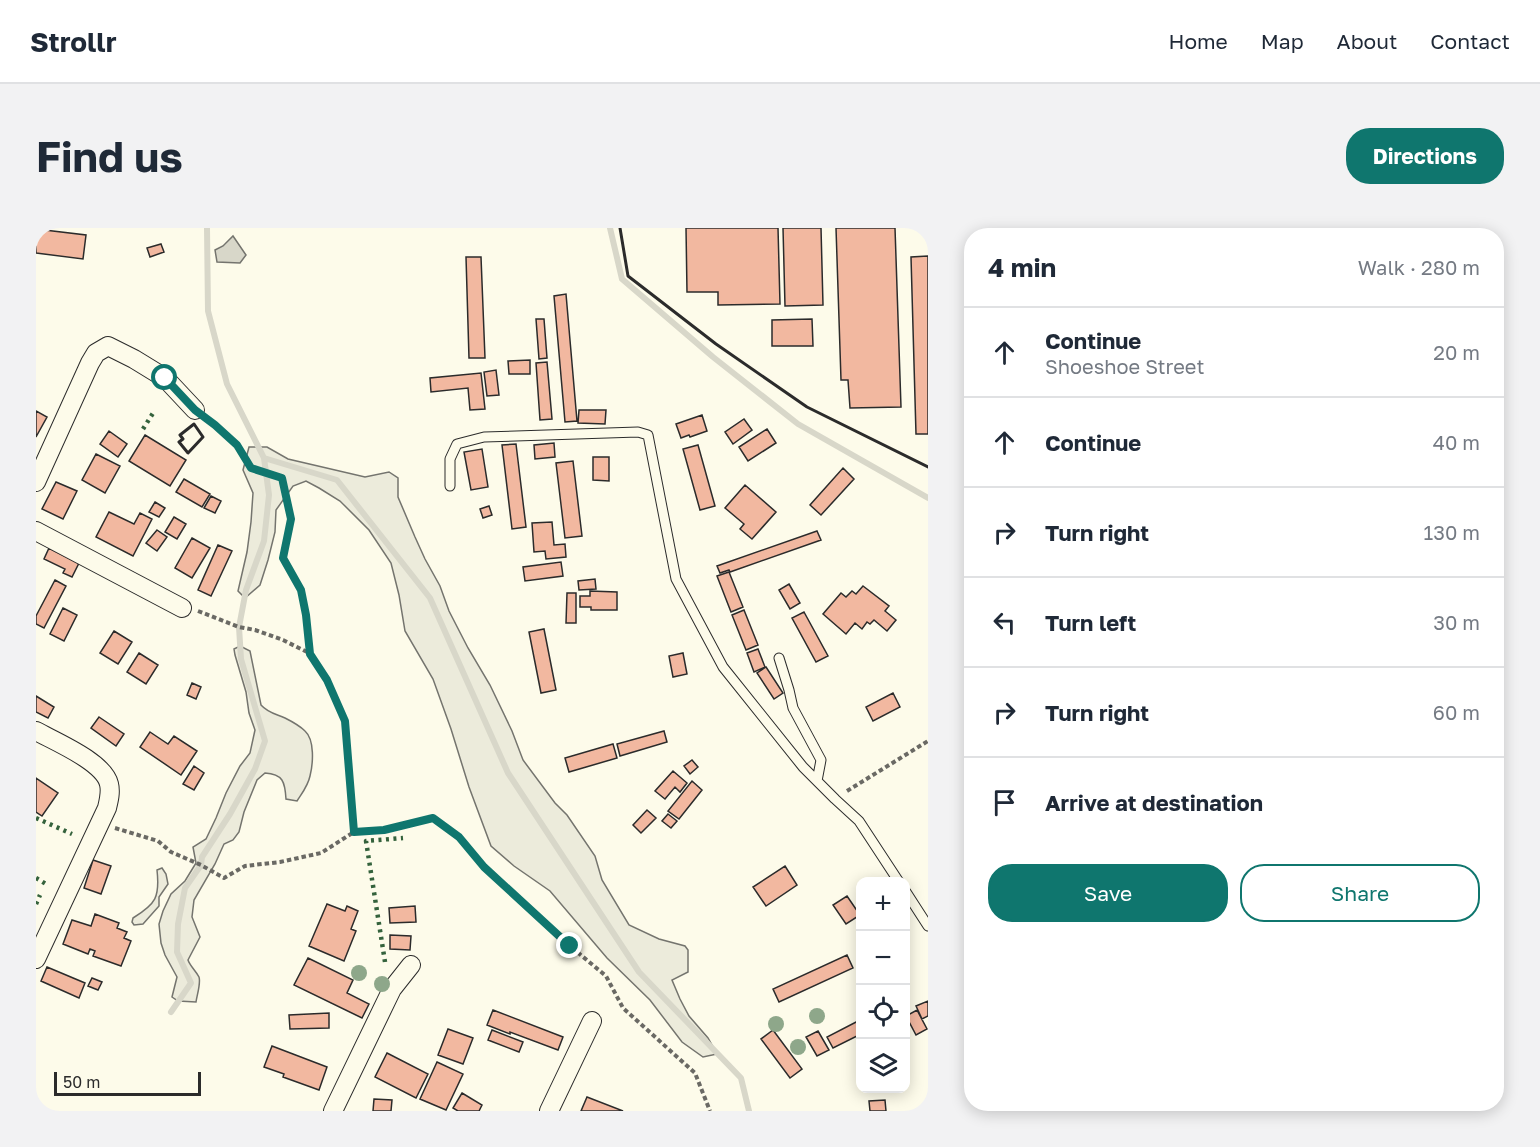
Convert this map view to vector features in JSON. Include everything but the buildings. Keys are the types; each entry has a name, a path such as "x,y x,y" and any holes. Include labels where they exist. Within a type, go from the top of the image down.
{"street":[{"path":"36,482 90,363 96,352 108,346 165,378 195,410"},
{"path":"36,531 182,608"},
{"path":"36,731 81,755 103,770 109,782 110,791 107,808 100,824 36,959"},
{"path":"333,1111 392,989 411,965"},
{"path":"549,1111 592,1021"}],"lane":[{"path":"450,486 450,459 457,444 483,437 638,432 648,435 676,579 723,666 803,767 859,821 896,877"},
{"path":"779,658 793,708 821,760 817,781"},
{"path":"910,898 928,926"}],"path":[{"path":"195,410 237,445 251,468 282,478 291,519 283,558 301,590 310,654 327,680 345,721 354,832"},
{"path":"182,608 198,610 239,627 283,640 310,654"},
{"path":"835,800 928,741"},
{"path":"100,824 158,841 171,852 224,878 245,866 280,862 321,853 354,832 384,830 433,818 459,837 484,867 606,976 624,1008 695,1073 710,1111"}],"shaded area":[{"path":"233,236 246,255 240,263 217,262 215,250"},
{"path":"249,447 267,447 288,459 365,477 389,472 398,478 398,497 415,537 440,586 449,611 490,685 523,760 555,803 567,815 595,856 602,880 629,925 659,939 685,946 688,950 688,972 672,980 689,1016 708,1038 717,1054 703,1057 682,1042 650,1000 607,958 550,891 514,866 491,846 433,679 405,631 391,563 369,530 340,501 306,481 293,486 276,510 275,532 260,585 245,598 238,591 251,522 253,493 243,470"},
{"path":"240,646 250,651 261,705 269,712 303,729 308,735 312,752 311,771 308,783 297,801 286,799 284,784 276,775 265,773 257,780 244,812 239,832 233,840 224,844 194,900 192,917 200,937 188,960 199,977 199,986 196,1002 178,1001 172,997 177,977 165,955 159,924 171,894 185,881 196,863 193,847 206,839 226,793 240,766 250,753 255,730 235,655 234,649"},
{"path":"162,868 168,884 159,897 159,906 143,924 134,925 133,918 155,899 158,887 157,870"}],"waterway":[{"path":"171,1012 191,983 177,952 178,924 185,888 201,865 202,857 230,814 255,769 265,741 241,659 239,627 246,590 264,541 269,495 264,458 227,384 208,311 207,228"},
{"path":"610,228 622,279 713,357 798,424 928,498"},
{"path":"264,458 337,480 430,598 508,773 639,972 741,1078 749,1111"}],"hedge":[{"path":"143,429 155,410"},
{"path":"36,818 72,834"},
{"path":"385,962 366,841 403,838"},
{"path":"36,878 46,884"},
{"path":"36,904 40,895"}],"wall":[{"path":"620,228 628,276 716,344 807,407 928,467"},
{"path":"194,424 203,437 188,453 179,442 183,439 180,435 194,424"}],"route":[{"path":"165,378 195,410 237,445 251,468 282,478 291,519 283,558 301,590 310,654 327,680 345,721 354,832 384,830 433,818 459,837 484,867 570,946"}]}
